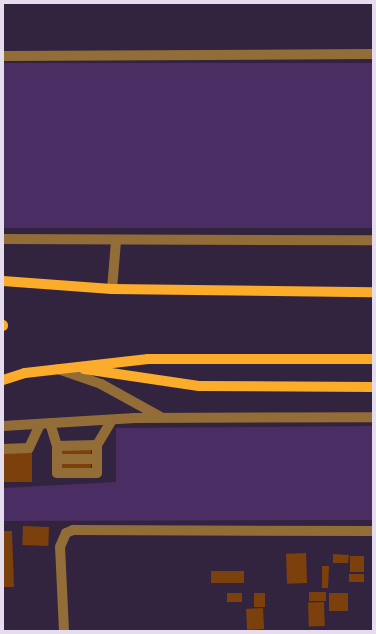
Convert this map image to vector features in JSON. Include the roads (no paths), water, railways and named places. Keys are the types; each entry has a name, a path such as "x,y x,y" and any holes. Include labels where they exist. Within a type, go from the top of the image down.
{"main road":[{"path":"3,281 112,289 373,292"},
{"path":"3,380 25,372 148,358 373,359"},
{"path":"70,367 200,386 373,386"}],"street":[{"path":"3,56 373,54"},
{"path":"3,239 116,241 373,240"},
{"path":"112,289 116,241"},
{"path":"57,369 101,384 162,418"},
{"path":"3,426 162,418 373,417"},
{"path":"45,424 57,446 57,459 97,459 97,445 112,420"},
{"path":"3,449 29,448 45,424"},
{"path":"57,446 97,445"},
{"path":"64,631 60,547 66,533 73,530 373,531"}]}
